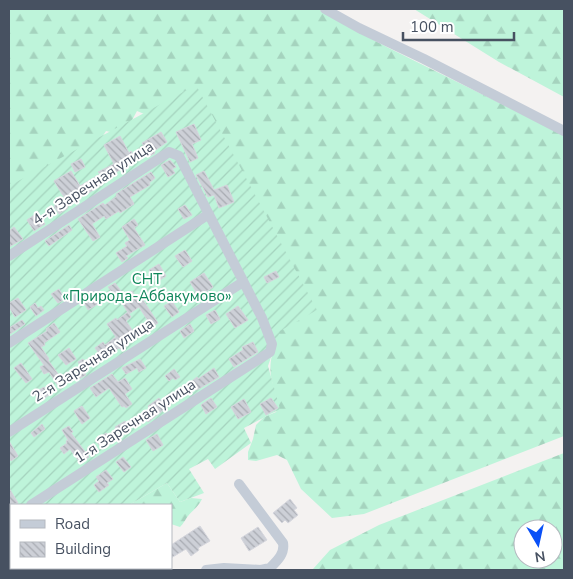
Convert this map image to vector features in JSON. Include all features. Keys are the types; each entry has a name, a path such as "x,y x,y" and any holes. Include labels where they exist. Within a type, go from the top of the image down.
{"street":[{"path":"325,9 564,131"},
{"name":"1-я Заречная улица","path":"33,504 270,352 272,344 266,326 244,282 179,156 169,152"},
{"name":"4-я Заречная улица","path":"9,256 169,152"},
{"path":"9,343 209,214"},
{"name":"2-я Заречная улица","path":"9,432 244,282"},
{"path":"206,570 224,568 271,569 284,550 283,543 239,484"}],"green space":[{"path":"9,9 318,9 378,42 564,136 564,436 364,514 332,518 301,489 287,460 277,455 256,461 248,460 248,452 256,425 264,417 276,412 278,407 270,369 272,355 161,121 137,111 124,135 106,131 93,151 9,215"},
{"path":"414,9 564,9 564,97 499,62"},
{"name":"СНТ «Природа-Аббакумово»","path":"196,85 317,310 280,331 268,366 280,409 244,428 251,443 215,469 208,459 189,469 204,493 180,502 167,483 131,504 10,504 10,566 9,564 9,186"},
{"path":"564,453 564,570 313,569 330,550 379,525"},
{"path":"167,483 180,502 191,498 202,499 180,527 172,524 172,504 131,504"},
{"path":"14,569 129,569 128,570 13,570"}],"building":[{"path":"194,124 201,140 192,144 198,158 190,162 176,132"},
{"path":"161,132 167,142 150,156 142,143"},
{"path":"120,136 129,153 131,151 137,160 101,181 103,184 87,194 85,190 67,202 54,181 71,171 80,186 100,174 98,172 114,164 104,145"},
{"path":"81,159 85,167 75,172 71,164"},
{"path":"170,160 176,167 172,169 175,173 168,177 161,165"},
{"path":"204,171 214,190 227,185 234,202 219,208 214,195 208,197 196,175"},
{"path":"151,172 155,178 149,183 150,185 130,197 134,204 120,213 119,211 106,219 104,216 92,224 100,237 93,241 78,219 103,203 105,205 117,196 116,194"},
{"path":"63,200 68,208 59,214 54,206"},
{"path":"185,205 192,215 184,219 178,209"},
{"path":"37,213 45,224 34,231 27,220"},
{"path":"134,219 138,225 134,228 145,245 126,256 128,258 122,262 116,253 127,246 125,243 130,240 122,227"},
{"path":"69,225 72,230 49,246 45,241"},
{"path":"14,227 23,239 9,247 9,231"},
{"path":"185,250 192,261 183,267 175,256"},
{"path":"159,264 166,276 157,282 149,270"},
{"path":"276,271 279,277 267,283 264,277"},
{"path":"204,273 213,287 199,297 190,282"},
{"path":"115,283 124,295 132,291 139,302 143,300 158,323 152,327 139,307 129,314 118,297 116,298 108,287"},
{"path":"59,289 65,299 58,303 51,294"},
{"path":"96,295 101,302 88,310 84,303"},
{"path":"18,298 26,310 15,317 9,307 9,303"},
{"path":"172,301 179,312 172,317 164,306"},
{"path":"35,303 38,308 41,306 44,310 36,316 30,307"},
{"path":"238,306 248,320 235,328 226,314"},
{"path":"215,310 220,319 211,324 206,315"},
{"path":"128,312 131,317 126,321 135,334 126,340 129,344 121,350 119,348 116,350 115,348 102,357 95,348 103,342 105,345 116,337 107,324"},
{"path":"22,320 25,324 10,334 9,328"},
{"path":"54,323 60,332 41,347 66,385 60,389 49,372 44,374 40,367 44,365 28,343 47,331 46,329"},
{"path":"190,324 194,331 184,338 180,331"},
{"path":"253,342 258,352 234,367 229,359 243,350 242,347"},
{"path":"69,348 76,359 66,365 58,355"},
{"path":"83,359 89,368 84,372 86,375 76,381 72,376 83,370 78,362"},
{"path":"140,359 146,368 139,372 137,368 126,374 122,368"},
{"path":"21,363 32,379 26,383 14,368"},
{"path":"214,368 219,377 197,390 192,381"},
{"path":"174,369 180,377 169,381 165,376"},
{"path":"112,374 118,382 125,378 132,389 125,394 132,404 126,408 122,407 109,388 96,397 90,388"},
{"path":"44,387 49,395 40,401 34,393"},
{"path":"159,398 166,408 148,422 143,415 150,410 148,406"},
{"path":"211,398 217,407 206,414 201,405"},
{"path":"271,398 278,408 266,415 260,404"},
{"path":"244,399 251,412 238,419 231,407"},
{"path":"82,406 90,418 82,424 74,411"},
{"path":"125,421 131,430 121,436 115,427"},
{"path":"42,424 45,429 34,437 31,433"},
{"path":"69,426 73,432 71,433 89,457 80,463 70,449 64,454 60,448 68,440 62,430"},
{"path":"106,433 112,441 101,447 96,441"},
{"path":"157,434 163,445 153,451 146,440"},
{"path":"9,441 18,456 11,461 9,457"},
{"path":"123,457 131,467 124,472 116,462"},
{"path":"106,470 113,479 107,483 109,485 99,492 94,485 99,481 96,477"},
{"path":"9,488 18,503 10,504 9,509"},
{"path":"290,499 297,508 294,510 298,515 288,523 285,520 282,523 273,513"},
{"path":"200,526 210,541 198,548 199,550 191,556 186,549 172,557 172,544"},
{"path":"258,527 267,540 249,551 241,538"}]}
